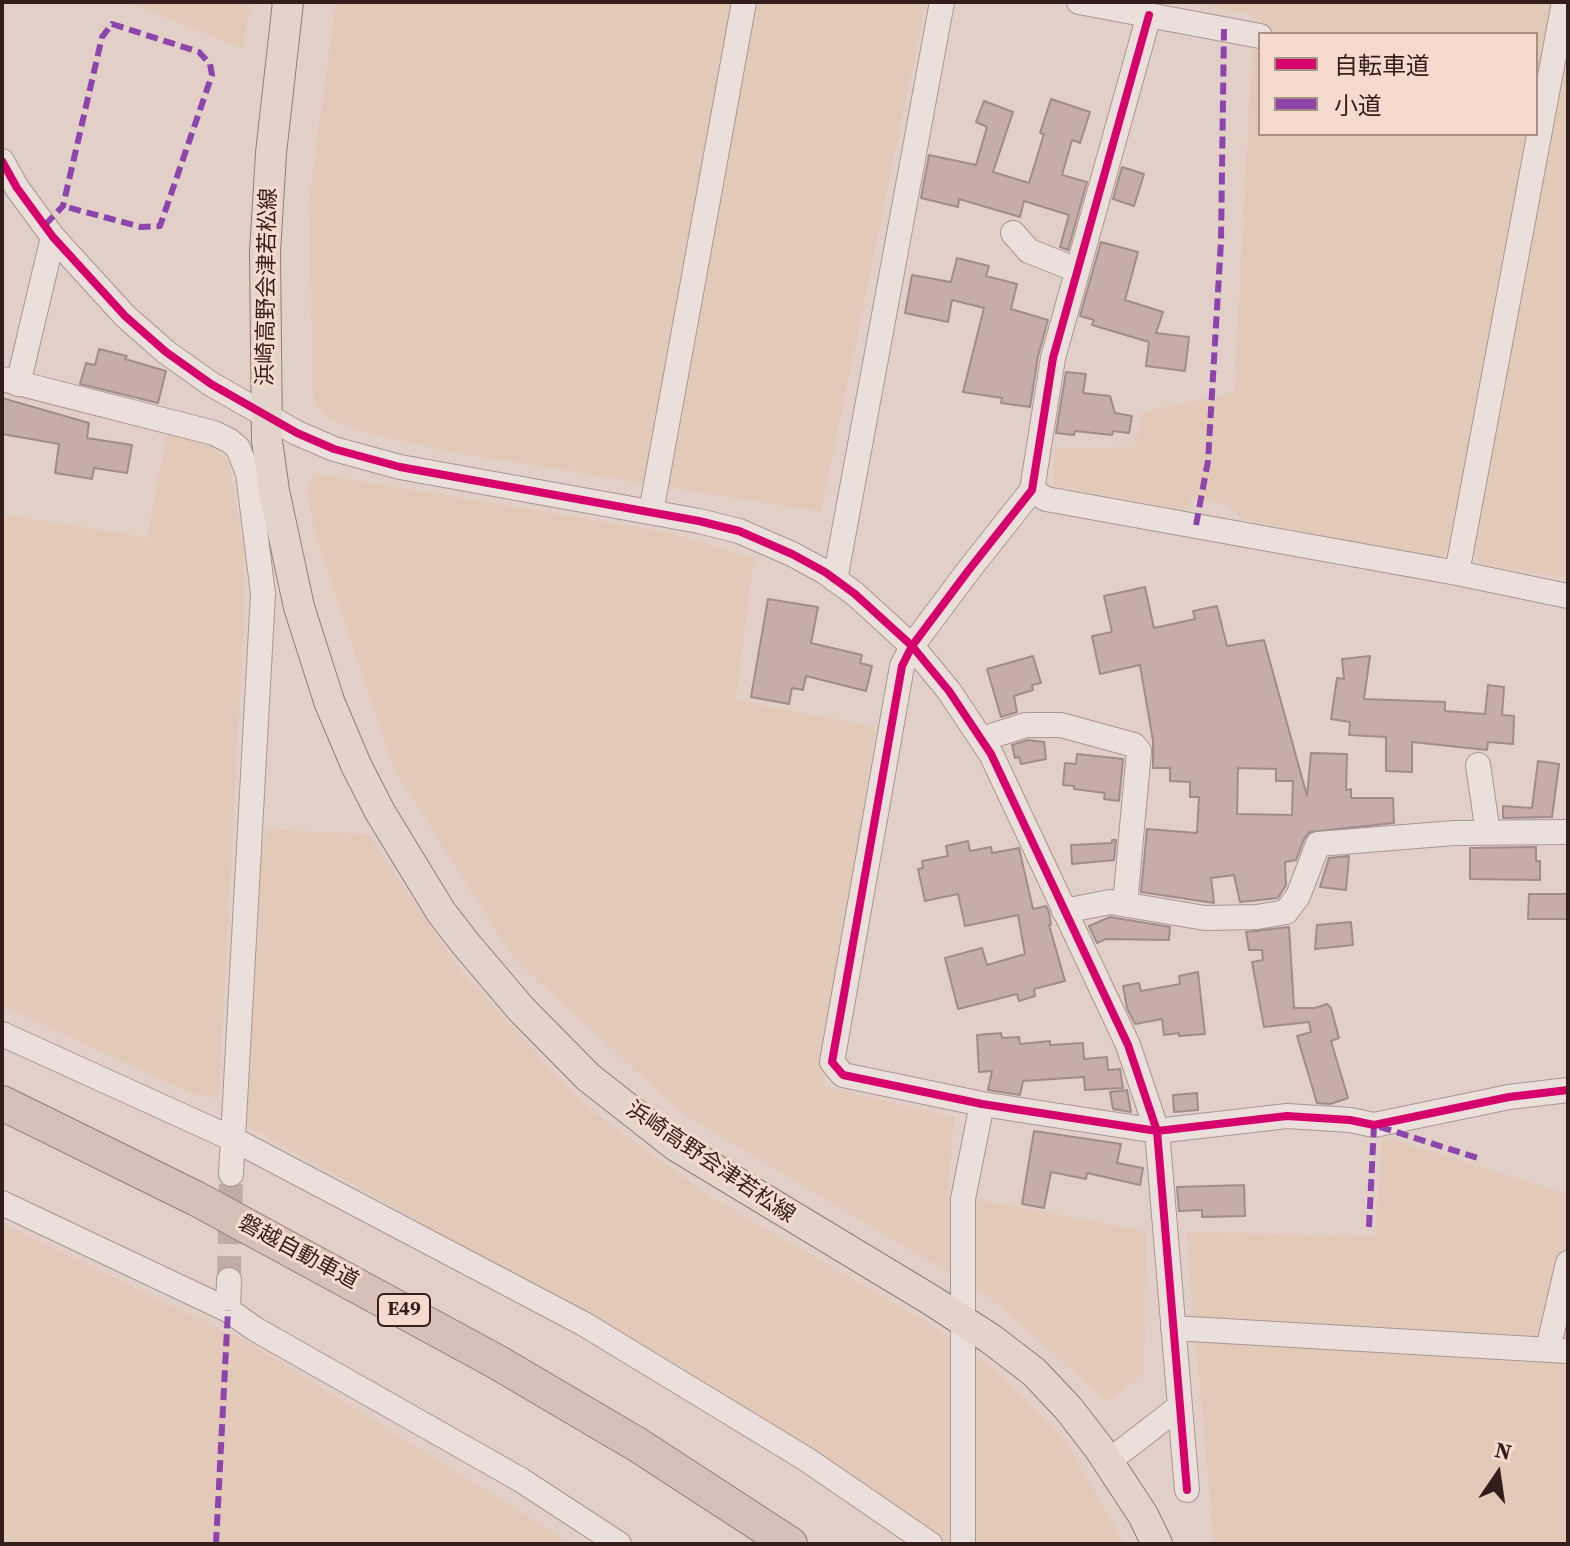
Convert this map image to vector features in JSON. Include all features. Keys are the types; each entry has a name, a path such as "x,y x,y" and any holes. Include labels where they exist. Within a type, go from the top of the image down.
{"highway":[{"name":"磐越自動車道","path":"2,1103 197,1199 497,1362 638,1445 790,1544"}],"main road":[{"name":"浜崎高野会津若松線","path":"288,2 271,153 265,252 267,415 271,466 299,607 329,701 380,812 441,912 532,1021 588,1077 637,1117 734,1183 964,1321 1034,1372 1068,1408 1109,1461 1157,1544"}],"street":[{"path":"651,512 744,2"},
{"path":"835,580 942,2"},
{"path":"1079,2 1258,36"},
{"path":"1538,111 1564,2"},
{"path":"1149,15 1053,358 1032,490 912,646 902,666 832,1062 843,1075 982,1104 1157,1131 1287,1116 1350,1120 1374,1125 1509,1097 1568,1090"},
{"path":"1457,573 1534,136"},
{"path":"2,161 17,188 53,237 125,316 166,352 211,384 320,444 400,467 739,531 792,554 835,580 912,646 949,691 991,754 1128,1045 1157,1131 1187,1490"},
{"path":"1013,233 1029,251 1077,270"},
{"path":"53,237 10,382 225,437 238,448 248,473 263,594 231,1174"},
{"path":"1032,490 1046,499 1568,596"},
{"path":"982,739 1026,725 1061,725 1134,745 1139,751 1125,904"},
{"path":"1478,765 1488,833"},
{"path":"1064,911 1110,902 1205,918 1257,917 1286,912 1298,896 1318,844 1488,833 1568,832"},
{"path":"2,1034 233,1139 584,1324 806,1459 930,1544"},
{"path":"963,1544 963,1199 982,1104"},
{"path":"2,1203 228,1310 255,1329 521,1480 619,1544"},
{"path":"1173,1328 1558,1350 1568,1263"},
{"path":"228,1310 229,1280"},
{"path":"1109,1461 1179,1407"}],"shaded area":[{"path":"127,2 251,2 243,49"},
{"path":"336,2 926,2 821,512 450,452 359,431 327,418 315,404 313,394 309,201"},
{"path":"1184,2 1568,2 1568,578 1482,566 1474,555 1452,552 1438,559 1242,519 1226,504 1192,498 1184,510 1053,486 1055,448 1135,447 1142,412 1234,392 1254,15"},
{"path":"167,433 213,446 229,462 244,551 244,617 219,1098 192,1094 2,1006 2,514 147,537"},
{"path":"313,473 667,532 754,558 736,700 876,727 824,1086 954,1117 948,1194 1146,1231 1144,1374 1107,1402 988,1296 684,1115 515,960 393,768 317,541 306,492"},
{"path":"268,829 368,834 459,968 552,1071 594,1112 711,1197 930,1324 998,1372 1063,1437 1125,1544 949,1544 587,1315 246,1125 262,845"},
{"path":"1382,1136 1568,1194 1568,1544 1214,1544 1186,1232 1375,1236"},
{"path":"2,1223 253,1345 573,1544 2,1544"}],"building":[{"path":"1051,99 1090,112 1080,143 1072,140 1062,175 1087,182 1068,250 1060,247 1069,215 1024,201 1020,217 959,199 958,207 921,198 929,155 976,165 987,127 976,122 984,101 1013,112 993,172 1029,183"},
{"path":"1122,167 1144,174 1134,206 1113,199"},
{"path":"1101,242 1138,252 1125,300 1163,312 1156,333 1189,337 1185,371 1146,366 1149,342 1092,325 1094,320 1080,316"},
{"path":"957,258 989,266 986,276 1017,284 1011,309 1048,320 1038,356 1030,407 1001,403 1002,398 963,392 984,308 952,300 948,322 905,313 912,275 951,282"},
{"path":"99,349 166,371 158,403 80,384 86,363 95,365"},
{"path":"1066,372 1086,374 1083,393 1110,396 1115,413 1132,416 1129,433 1056,433"},
{"path":"2,398 89,423 87,438 132,445 127,473 94,468 92,479 55,473 59,444 2,434"},
{"path":"1145,587 1154,628 1195,619 1193,611 1217,606 1227,646 1264,640 1307,796 1311,753 1347,754 1346,790 1351,789 1351,798 1393,798 1394,823 1310,832 1296,860 1285,862 1286,885 1278,898 1240,902 1234,875 1211,878 1214,903 1141,892 1147,829 1197,833 1199,797 1190,797 1190,782 1170,781 1170,768 1153,768 1153,741 1140,665 1100,674 1092,636 1112,632 1104,596","holes":["1238,768 1276,769 1276,781 1293,781 1292,815 1237,814"]},
{"path":"768,599 818,607 811,643 862,655 860,663 872,666 866,691 806,676 803,690 792,688 789,704 751,697"},
{"path":"1033,656 1041,683 1032,685 1033,690 1014,696 1017,712 1001,717 987,669"},
{"path":"1370,656 1364,699 1445,702 1445,711 1485,714 1488,685 1504,687 1502,715 1514,716 1513,744 1488,742 1487,750 1412,742 1412,772 1386,771 1386,737 1349,735 1350,722 1331,719 1337,678 1344,679 1342,659"},
{"path":"1028,740 1044,742 1046,759 1021,764 1019,757 1015,758 1012,745"},
{"path":"1077,754 1123,759 1119,801 1104,799 1105,793 1063,785 1065,763 1076,764"},
{"path":"1538,761 1559,764 1552,817 1503,818 1503,806 1532,808"},
{"path":"1116,840 1114,860 1072,864 1071,845 1112,843"},
{"path":"968,841 970,851 991,847 992,853 1019,848 1033,909 1046,906 1049,912 1049,925 1065,981 1034,989 1035,996 1019,1001 1017,994 958,1009 945,958 982,948 987,965 1025,954 1018,915 965,926 958,894 925,901 918,869 923,868 922,861 948,856 946,846"},
{"path":"1536,847 1540,880 1470,879 1470,848"},
{"path":"1349,856 1346,890 1320,887 1329,858"},
{"path":"1529,894 1568,894 1568,919 1528,919"},
{"path":"1110,917 1170,927 1169,940 1106,939 1097,943 1089,926"},
{"path":"1351,922 1353,945 1315,949 1317,925"},
{"path":"1289,927 1294,1008 1315,1008 1327,1004 1331,1008 1339,1038 1331,1041 1348,1098 1330,1104 1317,1103 1297,1036 1311,1032 1309,1022 1264,1027 1252,962 1263,960 1262,950 1249,950 1246,932"},
{"path":"1198,972 1205,1034 1164,1035 1162,1019 1135,1024 1127,1008 1123,986 1139,983 1141,991 1180,984 1179,976"},
{"path":"1001,1033 1002,1038 1019,1037 1020,1044 1050,1041 1050,1045 1083,1043 1084,1059 1107,1057 1108,1070 1120,1069 1123,1088 1085,1090 1084,1077 1023,1081 1020,1095 988,1090 992,1071 979,1072 977,1035"},
{"path":"1127,1090 1131,1112 1113,1109 1110,1092"},
{"path":"1197,1093 1198,1110 1174,1112 1173,1095"},
{"path":"1034,1131 1121,1144 1117,1163 1143,1168 1140,1185 1087,1173 1086,1179 1051,1172 1044,1208 1022,1204"},
{"path":"1244,1185 1245,1216 1202,1217 1202,1210 1179,1211 1177,1187"}],"tunnel":[{"path":"229,1280 231,1174"}],"marked path":[{"path":"45,225 63,206 102,37 112,24 199,52 210,64 212,75 160,226 141,227 63,206"},
{"path":"1196,525 1208,461 1221,241 1224,29"},
{"path":"1369,1227 1374,1125 1481,1159"},
{"path":"216,1544 228,1310"}],"cycle path":[{"path":"1149,15 1053,358 1032,490 912,646 902,666 832,1062 843,1075 982,1104 1157,1131 1287,1116 1350,1120 1374,1125 1509,1097 1568,1090"},
{"path":"2,161 17,188 53,237 125,316 166,352 211,384 297,433 334,449 400,467 699,521 739,531 825,572 855,594 912,646 949,691 991,754 1128,1045 1157,1131 1187,1490"}]}
